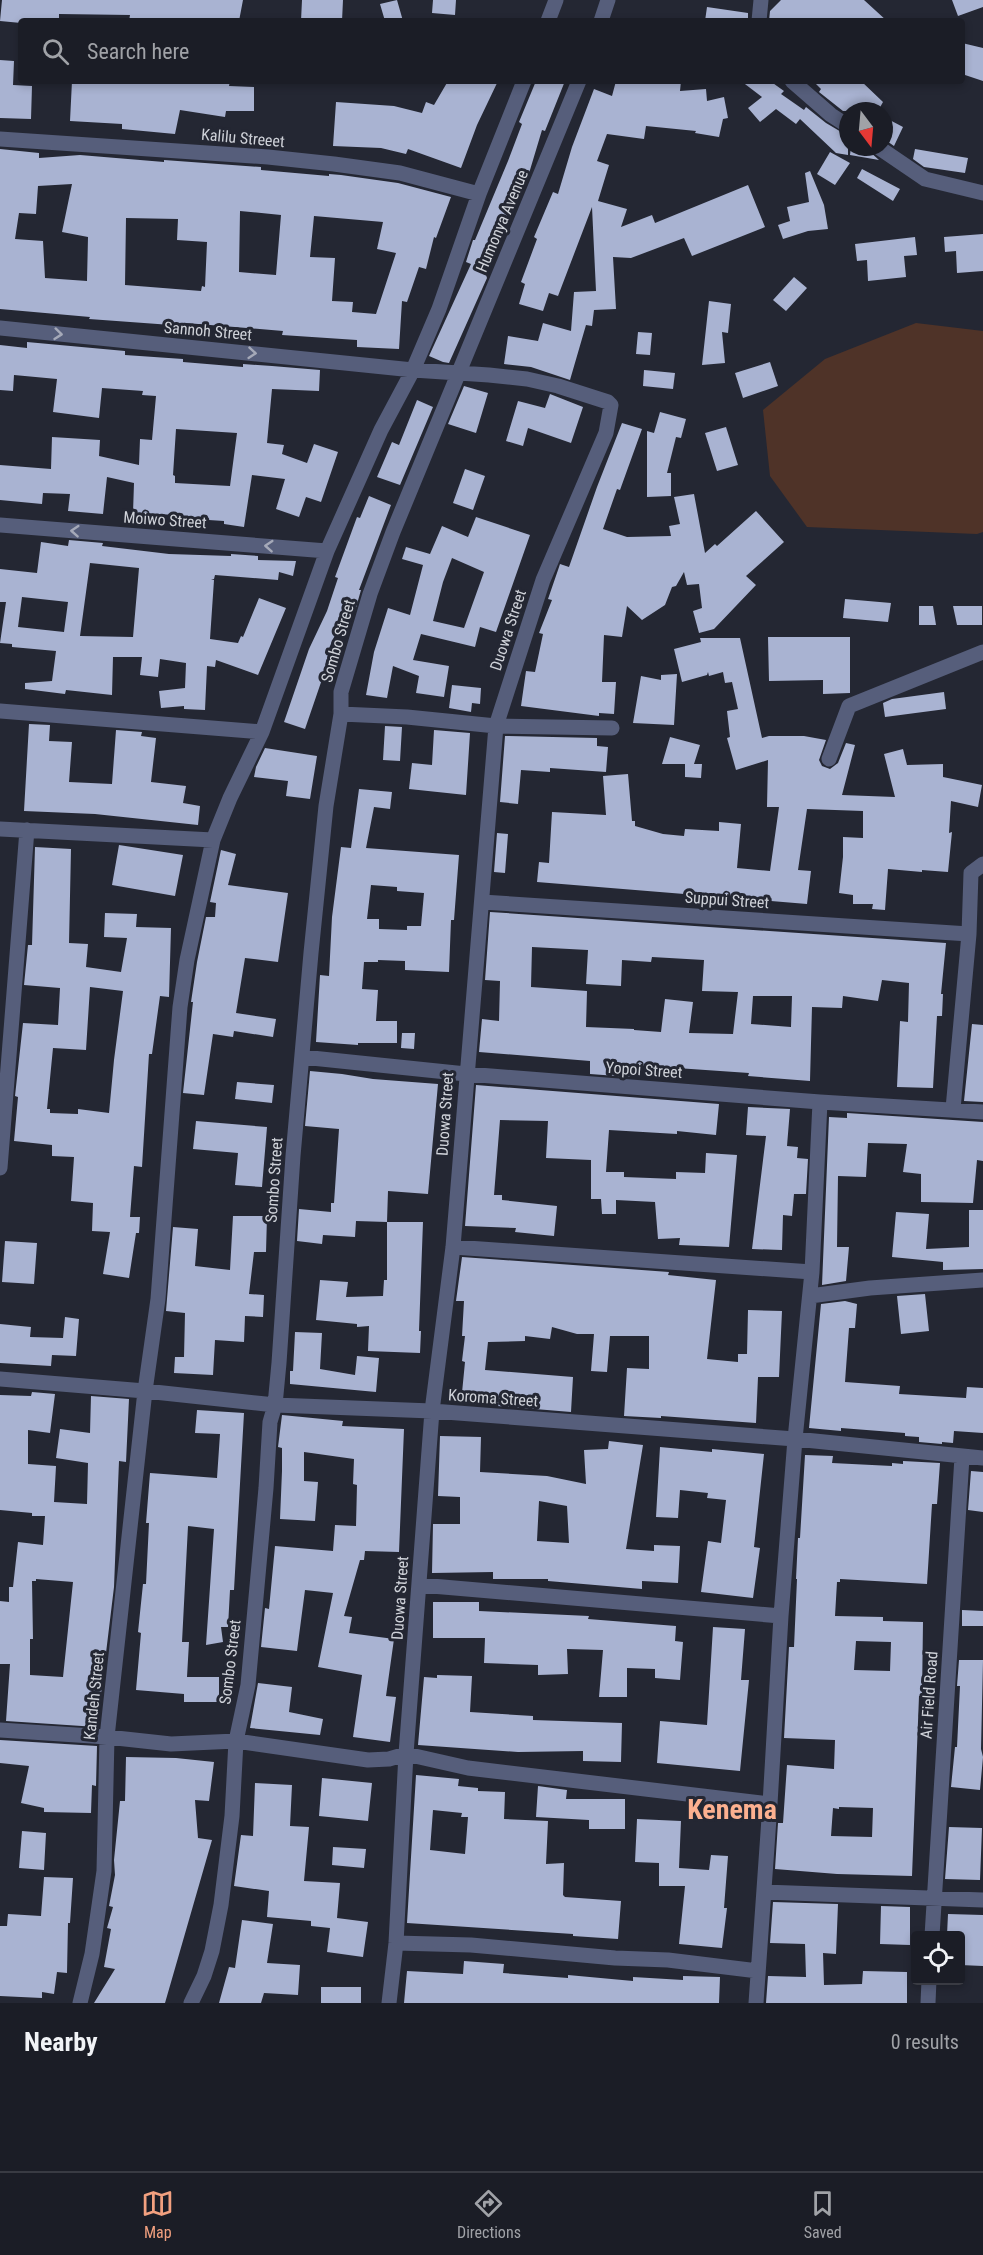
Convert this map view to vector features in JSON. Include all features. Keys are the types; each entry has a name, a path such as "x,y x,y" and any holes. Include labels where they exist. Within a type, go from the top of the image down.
{"street":[{"path":"549,18 556,0"},
{"path":"602,18 608,0"},
{"path":"759,18 761,0"},
{"name":"Kandeh Street","path":"80,2003 92,1954 104,1871 107,1737 145,1391 158,1299 180,1007 187,960 213,840 230,798 262,732 327,550 381,430 413,370 439,309 479,194 523,84"},
{"name":"Humonya Avenue","path":"457,374 578,84"},
{"path":"795,84 839,121"},
{"name":"Kalilu Streeet","path":"0,139 268,157 334,164 400,173 479,194"},
{"path":"891,156 925,179 983,193"},
{"name":"Sannoh Street","path":"0,328 457,374"},
{"name":"Sombo Street","path":"191,2003 204,1976 212,1951 232,1816 237,1741 248,1685 269,1430 275,1405 302,1057 326,807 341,714 341,692 370,594 457,374"},
{"name":"Duowa Street","path":"389,2003 396,1943 406,1754 432,1412 453,1246 496,726 543,580 606,433 611,405 608,402 558,386 527,379 457,374"},
{"name":"Moiwo Street","path":"0,525 327,550"},
{"path":"829,759 849,706 983,652"},
{"path":"0,711 262,732"},
{"path":"341,714 407,717 496,726 612,728"},
{"path":"0,829 213,840"},
{"path":"0,1168 4,1062 27,830"},
{"path":"952,1109 969,934 971,873 983,864"},
{"name":"Suppui Street","path":"482,902 969,934"},
{"name":"Yopoi Street","path":"302,1057 466,1074 820,1102 983,1112"},
{"path":"756,2003 781,1616 795,1439 812,1272 820,1102"},
{"path":"453,1246 812,1272"},
{"path":"810,1296 870,1288 983,1280"},
{"name":"Koroma Street","path":"0,1379 275,1405 432,1412 795,1439 983,1458"},
{"name":"Air Field Road","path":"932,1931 962,1457"},
{"path":"420,1585 781,1616"},
{"path":"0,1730 171,1744 237,1741 368,1760 389,1759 406,1754 468,1768 770,1804"},
{"path":"764,1892 983,1900"},
{"path":"396,1943 471,1945 615,1958 668,1959 758,1971"},
{"path":"928,2003 929,1985"}],"shaded area":[{"path":"916,323 983,331 983,532 977,534 807,527 770,476 763,410 825,359"}],"building":[{"path":"2,0 243,0 240,18 130,18 130,15 59,14 59,18 18,18 18,23 0,21"},
{"path":"302,0 343,0 342,18 301,18"},
{"path":"397,0 402,18 384,18 380,4"},
{"path":"433,0 456,0 455,15 432,13"},
{"path":"781,0 864,0 884,18 769,18 770,11"},
{"path":"952,0 983,0 983,7 958,16"},
{"path":"707,7 748,13 748,18 705,18"},
{"path":"965,44 983,48 983,81 965,75"},
{"path":"0,60 14,61 13,85 32,86 31,119 0,118"},
{"path":"72,84 229,84 229,86 254,87 254,111 226,111 225,117 180,110 175,134 122,129 122,124 70,121"},
{"path":"446,84 497,84 477,125 461,168 408,149 406,154 381,148 333,146 336,102 394,106 422,113 426,102 434,105"},
{"path":"535,84 564,84 545,131 542,130 530,170 498,243 486,275 487,278 449,363 443,362 429,356 471,264 466,262 473,240 475,240 508,161 522,124 519,122"},
{"path":"615,84 681,84 680,91 706,89 707,101 724,97 728,118 723,119 719,137 695,133 696,131 646,126 644,139 607,134 597,161 609,165 598,201 627,209 621,227 652,215 655,223 748,185 765,227 692,256 684,238 631,258 613,257 616,309 594,310 592,326 586,325 570,380 531,367 504,364 508,336 538,341 543,323 571,331 574,292 596,291 592,207 558,296 549,293 543,311 519,304 525,284 521,282 537,239 534,237 553,192 558,194 572,147 594,89 612,96"},
{"path":"745,84 774,84 784,91 781,94 804,110 806,107 839,131 839,154 800,119 796,124 776,109 760,122 748,108 762,97"},
{"path":"816,84 864,84 883,102 839,102 839,108 819,92 821,89"},
{"path":"893,122 903,127 893,145"},
{"path":"0,149 39,153 39,158 80,155 261,167 261,170 329,176 329,174 341,175 398,183 451,197 436,238 434,237 426,269 419,267 407,302 402,301 399,349 357,347 357,340 282,335 283,331 186,323 185,326 89,319 90,317 0,309","holes":["72,184 62,232 88,237 87,281 45,278 43,241 15,239 19,213 36,214 38,186","240,211 281,215 276,275 239,272","314,216 383,222 377,249 396,253 376,314 352,312 353,302 332,301 335,258 310,257","126,218 178,219 177,240 207,242 205,287 202,286 201,291 125,285"]},
{"path":"915,149 968,158 965,173 924,167 913,159"},
{"path":"830,152 850,163 835,185 817,174"},
{"path":"856,156 874,156 879,160"},
{"path":"862,169 900,189 893,201 857,178"},
{"path":"810,171 824,205 828,229 808,231 783,239 778,225 790,221 787,207 809,202 805,173"},
{"path":"983,234 983,271 957,273 956,251 945,252 944,237"},
{"path":"915,237 917,255 904,256 906,277 868,281 867,260 857,261 855,244"},
{"path":"794,277 807,288 786,311 773,300"},
{"path":"709,301 731,304 728,333 722,332 725,363 702,365"},
{"path":"638,332 652,333 650,355 636,354"},
{"path":"27,342 125,351 125,355 183,359 183,362 320,370 319,391 272,389 267,443 284,445 282,454 307,463 314,444 338,452 321,502 306,497 299,517 276,509 285,479 252,475 244,527 224,524 224,521 178,518 178,515 133,513 134,483 107,477 103,514 68,511 70,494 43,493 42,504 0,500 0,465 51,469 52,437 100,440 99,456 139,465 140,439 152,440 156,396 142,395 143,391 102,388 99,418 53,412 57,379 14,375 13,391 0,390 0,345 27,348","holes":["176,429 237,433 230,486 175,483 173,475"]},
{"path":"770,362 778,386 743,398 735,373"},
{"path":"644,370 675,373 673,389 643,386"},
{"path":"464,386 488,393 476,433 448,424"},
{"path":"550,394 583,407 571,443 528,428 523,446 506,441 518,401 545,408"},
{"path":"417,400 433,407 400,485 377,477 392,442 399,445"},
{"path":"660,412 686,419 681,438 676,437 667,473 671,473 671,496 647,497 647,431 654,433"},
{"path":"622,423 642,429 603,529 627,537 671,536 669,526 680,524 674,497 694,494 705,553 715,544 717,546 756,511 784,542 746,576 756,585 714,629 699,633 693,611 702,608 699,584 687,585 684,572 676,586 672,587 665,605 642,620 627,606 622,637 604,635 602,682 616,682 614,714 599,713 599,716 521,706 526,671 535,672 543,634 539,633 552,600 548,599 560,564 569,567"},
{"path":"726,427 738,465 717,471 705,433"},
{"path":"465,469 485,476 473,510 453,503"},
{"path":"369,496 391,505 359,590 361,590 355,611 347,608 326,655 330,656 305,729 284,722 309,649 327,611 338,578 335,577 357,517 360,518"},
{"path":"476,517 530,535 496,632 480,627 475,647 421,634 413,660 449,666 444,697 416,693 419,676 393,666 387,698 366,695 374,652 388,608 410,615 423,565 402,559 406,547 430,554 442,526 468,537","holes":["452,558 484,572 464,628 433,621"]},
{"path":"69,540 169,554 231,556 231,554 258,556 258,560 296,561 293,576 279,572 278,580 215,575 214,579 211,579 214,580 210,639 238,643 241,636 243,637 259,598 286,608 258,675 216,660 215,667 207,666 205,710 184,709 184,706 161,708 159,691 185,688 186,663 160,659 158,677 140,675 142,657 113,657 112,695 66,690 65,694 25,689 25,683 52,681 56,651 12,647 12,644 0,643 6,602 0,602 0,569 37,573 41,542 68,546","holes":["90,563 139,568 133,637 80,636","22,597 68,602 64,632 18,627"]},
{"path":"845,599 891,603 888,622 843,618"},
{"path":"919,606 933,606 936,625 919,625"},
{"path":"953,606 982,606 982,625 957,625"},
{"path":"768,637 850,637 850,693 823,694 823,680 769,681"},
{"path":"700,638 740,638 762,738 804,736 826,740 819,760 822,766 830,769 838,763 846,743 855,745 842,795 895,797 884,754 903,749 907,765 943,764 943,777 982,785 978,807 951,801 949,833 952,832 948,872 888,869 885,910 872,909 873,904 853,904 853,895 839,893 843,837 863,838 863,811 807,809 798,870 811,871 807,904 537,882 539,862 549,863 552,812 606,815 603,776 628,774 632,821 635,821 635,826 663,834 684,836 685,829 719,831 719,822 741,824 737,868 770,871 779,807 767,807 768,760 736,770 727,738 730,737 727,711 738,709 732,682 725,683 723,672 709,676 708,672 707,675 682,682 674,649 701,642"},
{"path":"677,674 674,725 633,723 641,676 661,680 661,675"},
{"path":"452,685 481,688 480,704 472,703 471,712 449,708"},
{"path":"944,692 946,709 885,717 883,703 892,699"},
{"path":"29,724 50,725 49,741 72,742 69,782 112,784 116,730 142,732 141,736 156,738 151,782 186,786 183,803 200,806 198,825 95,814 24,811"},
{"path":"385,726 402,727 400,761 383,760"},
{"path":"434,730 470,733 466,795 409,789 412,763 432,765"},
{"path":"505,736 597,738 597,746 608,747 606,772 550,768 550,772 521,770 518,804 500,802"},
{"path":"670,737 700,745 694,764 702,764 701,778 685,777 685,764 662,764"},
{"path":"265,748 317,756 310,799 286,796 288,781 254,777"},
{"path":"359,789 392,792 390,809 374,807 366,848 459,855 454,920 451,920 449,972 405,970 405,961 364,962 362,989 378,990 376,1021 397,1021 397,1043 358,1043 358,1045 316,1042 320,975 329,976 332,917 341,847 351,848","holes":["371,885 397,887 397,891 424,893 421,926 407,926 407,930 379,929 379,919 367,919"]},
{"path":"497,833 508,834 505,873 494,872"},
{"path":"119,845 183,855 175,896 112,885"},
{"path":"35,847 71,849 69,943 88,944 86,967 121,972 127,938 104,937 105,913 137,914 136,927 171,928 169,997 160,996 152,1054 149,1054 142,1167 134,1166 130,1217 140,1217 139,1233 136,1233 129,1278 103,1274 110,1232 92,1231 93,1203 71,1201 74,1157 52,1156 52,1145 14,1141 18,1097 15,1096 23,1023 58,1025 60,988 24,985 28,945 32,945","holes":["90,987 123,991 109,1113 78,1109 78,1114 50,1113 50,1109 47,1109 53,1048 86,1050"]},
{"path":"221,850 236,854 228,885 288,893 278,962 245,958 236,1013 276,1019 273,1037 234,1031 233,1037 213,1034 204,1095 183,1093 197,962 206,917 215,917 216,903 210,902"},
{"path":"490,912 946,943 941,994 943,994 942,1016 937,1016 933,1088 897,1087 900,1021 908,1022 909,983 882,980 878,1001 843,996 842,1008 812,1007 810,1081 748,1076 749,1073 633,1065 630,1066 630,1077 590,1074 590,1061 479,1052 482,1019 499,1021 500,981 485,980","holes":["532,947 588,950 586,984 621,986 622,960 651,962 652,957 704,960 702,991 738,992 733,1034 689,1033 693,1002 665,999 661,1032 586,1027 587,991 531,987","753,996 792,996 791,1027 751,1024"]},
{"path":"972,1024 983,1025 983,1102 964,1101"},
{"path":"402,1033 415,1033 414,1049 401,1048"},
{"path":"310,1071 438,1084 428,1194 388,1191 387,1222 356,1221 355,1237 323,1235 322,1244 297,1241 299,1209 331,1212 331,1203 334,1203 339,1129 305,1126"},
{"path":"237,1082 274,1085 272,1103 235,1099"},
{"path":"476,1085 719,1104 716,1135 677,1131 677,1134 609,1130 606,1172 624,1172 624,1177 676,1179 676,1172 705,1173 706,1153 737,1155 729,1247 679,1245 680,1238 658,1239 655,1202 616,1200 616,1214 602,1214 601,1199 591,1199 591,1160 546,1158 548,1121 500,1120 494,1195 502,1195 502,1200 557,1206 554,1236 515,1232 516,1228 465,1226"},
{"path":"748,1107 790,1109 787,1146 798,1147 797,1158 808,1159 806,1194 794,1194 792,1216 783,1215 782,1250 752,1249 766,1136 746,1135"},
{"path":"847,1113 983,1122 983,1161 977,1160 973,1203 921,1202 921,1174 903,1172 907,1144 868,1143 866,1177 838,1176 837,1247 849,1247 846,1281 822,1285 829,1117 847,1118"},
{"path":"196,1121 267,1127 262,1187 235,1185 238,1153 193,1149"},
{"path":"969,1210 983,1210 983,1269 943,1270 943,1262 892,1257 896,1212 929,1214 926,1249 969,1247"},
{"path":"233,1216 267,1216 266,1252 254,1252 249,1294 264,1295 263,1317 245,1316 244,1342 215,1340 213,1375 174,1373 175,1357 184,1357 185,1313 166,1311 173,1227 198,1229 195,1266 230,1270"},
{"path":"387,1222 423,1222 420,1353 368,1351 369,1326 357,1327 357,1324 316,1320 320,1280 348,1282 346,1297 383,1296 384,1280 387,1280"},
{"path":"5,1241 37,1243 34,1284 2,1282"},
{"path":"462,1257 669,1272 668,1275 716,1280 707,1359 738,1362 738,1354 747,1354 748,1310 782,1311 779,1377 758,1377 756,1423 661,1416 661,1418 624,1416 627,1368 649,1369 649,1336 610,1336 607,1372 591,1371 594,1334 577,1334 552,1327 550,1339 525,1336 525,1341 488,1342 485,1370 573,1377 571,1412 461,1403 465,1362 462,1361 465,1336 462,1336 464,1301 456,1301"},
{"path":"925,1294 929,1331 901,1334 897,1296"},
{"path":"845,1301 857,1304 855,1328 849,1328 845,1382 900,1386 899,1394 966,1398 967,1387 983,1388 983,1433 954,1431 953,1443 942,1442 942,1444 919,1442 919,1437 905,1436 905,1433 809,1428 821,1304"},
{"path":"65,1317 79,1319 76,1356 52,1355 51,1366 0,1363 0,1324 31,1327 30,1337 63,1338"},
{"path":"295,1332 322,1333 320,1369 355,1375 357,1356 379,1358 376,1392 290,1384"},
{"path":"32,1392 55,1394 50,1433 28,1430 28,1464 56,1466 54,1502 87,1504 88,1463 56,1458 60,1429 90,1433 91,1396 129,1399 126,1462 119,1461 114,1587 97,1727 6,1721 10,1664 0,1664 0,1601 9,1602 9,1587 13,1587 18,1542 43,1545 45,1516 0,1510 0,1395 31,1396","holes":["36,1579 73,1582 63,1677 30,1675 30,1639 33,1639 32,1581"]},
{"path":"197,1410 244,1413 234,1590 230,1590 228,1627 221,1627 223,1642 206,1645 214,1529 188,1526 182,1642 189,1642 187,1677 219,1677 219,1702 184,1702 184,1694 136,1690 141,1633 138,1632 143,1584 146,1584 149,1523 146,1523 150,1473 217,1478 220,1434 195,1433"},
{"path":"282,1415 343,1421 342,1426 404,1429 399,1552 365,1551 364,1560 360,1560 344,1616 352,1617 349,1633 394,1639 386,1696 396,1697 390,1742 353,1737 362,1675 318,1667 333,1593 305,1590 297,1651 261,1647 265,1608 269,1609 275,1546 333,1551 335,1525 356,1526 357,1485 353,1484 354,1459 304,1452 304,1481 318,1482 315,1521 280,1519 282,1448 278,1447"},
{"path":"440,1436 481,1437 480,1472 547,1476 586,1484 584,1450 608,1449 609,1441 643,1445 626,1549 654,1551 654,1545 680,1546 678,1583 642,1581 642,1589 548,1581 548,1579 493,1579 493,1572 432,1573 433,1524 460,1524 460,1497 438,1496","holes":["539,1501 567,1506 569,1543 537,1541"]},
{"path":"660,1447 764,1454 754,1547 760,1548 753,1598 701,1592 708,1541 721,1543 726,1500 707,1498 708,1493 680,1490 678,1518 656,1517"},
{"path":"805,1455 833,1456 832,1463 892,1466 892,1463 903,1464 903,1461 940,1463 937,1504 932,1504 927,1584 840,1579 840,1582 837,1582 835,1616 883,1617 883,1621 923,1622 922,1696 919,1696 912,1876 837,1874 775,1869 778,1823 783,1823 787,1765 834,1769 835,1740 784,1738 789,1647 794,1647 798,1538 800,1538","holes":["856,1641 891,1642 890,1671 854,1670","839,1807 873,1808 872,1837 831,1836 833,1808 839,1809"]},
{"path":"971,1471 983,1472 983,1512 968,1510"},
{"path":"433,1602 479,1602 479,1611 589,1616 588,1619 676,1626 675,1641 683,1642 680,1680 655,1678 655,1669 627,1668 627,1697 599,1697 603,1650 567,1649 568,1674 538,1675 538,1665 484,1663 485,1638 433,1638"},
{"path":"962,1610 983,1611 983,1626 962,1626"},
{"path":"713,1627 745,1629 741,1680 749,1680 740,1771 657,1763 660,1721 707,1725"},
{"path":"959,1660 983,1660 981,1749 983,1757 980,1790 951,1787 955,1747 957,1747"},
{"path":"437,1675 472,1676 470,1712 533,1716 533,1720 622,1723 621,1762 583,1761 583,1751 518,1752 418,1745 424,1677 437,1678"},
{"path":"258,1683 292,1687 289,1712 323,1719 320,1735 250,1728"},
{"path":"0,1740 97,1746 96,1786 92,1785 91,1813 44,1812 44,1808 21,1803 29,1766 0,1763"},
{"path":"126,1757 176,1758 214,1762 209,1801 195,1800 198,1838 212,1840 165,2003 94,2003 115,1969 104,1967 111,1929 107,1928 113,1907 109,1906 115,1875 114,1860 120,1801 125,1801"},
{"path":"416,1775 459,1779 458,1786 478,1788 478,1791 505,1792 504,1819 548,1821 546,1864 564,1863 563,1895 565,1897 621,1901 618,1939 407,1923","holes":["433,1810 462,1813 461,1817 468,1817 465,1854 430,1850"]},
{"path":"322,1778 372,1783 368,1821 319,1816"},
{"path":"255,1783 292,1785 290,1826 309,1827 304,1881 340,1883 337,1918 368,1922 363,1957 327,1952 330,1928 311,1926 311,1921 267,1917 269,1891 234,1886 241,1835 253,1836"},
{"path":"538,1786 567,1790 566,1799 625,1799 625,1829 589,1829 589,1820 536,1817"},
{"path":"637,1819 681,1821 679,1868 709,1870 711,1855 728,1856 724,1908 727,1908 722,1948 679,1944 685,1886 659,1886 659,1863 635,1862"},
{"path":"949,1827 982,1828 980,1880 945,1879"},
{"path":"22,1831 46,1833 44,1870 19,1868"},
{"path":"333,1847 366,1849 364,1868 332,1865"},
{"path":"44,1877 73,1878 70,1923 68,1923 67,1973 57,1972 54,1994 42,1992 42,1998 0,1996 0,1926 7,1926 8,1914 41,1916"},
{"path":"773,1902 838,1904 836,1954 823,1953 824,1985 862,1984 863,1971 907,1972 907,2003 766,2003 768,1976 806,1977 805,1944 770,1943"},
{"path":"881,1906 910,1907 910,1945 880,1944"},
{"path":"948,1914 983,1915 983,1966 965,1965 965,1931 947,1931"},
{"path":"242,1920 273,1924 267,1963 300,1965 298,1995 264,1993 261,2003 219,2003 229,1967 235,1968"},
{"path":"464,1961 504,1964 503,1973 568,1978 568,1975 633,1981 633,1977 683,1980 683,1976 720,1977 719,2003 404,2003 407,1971 463,1974"},
{"path":"321,1987 361,1987 361,2003 321,2003"}],"district":[{"name":"Kenema","path":"732,1809"}]}
